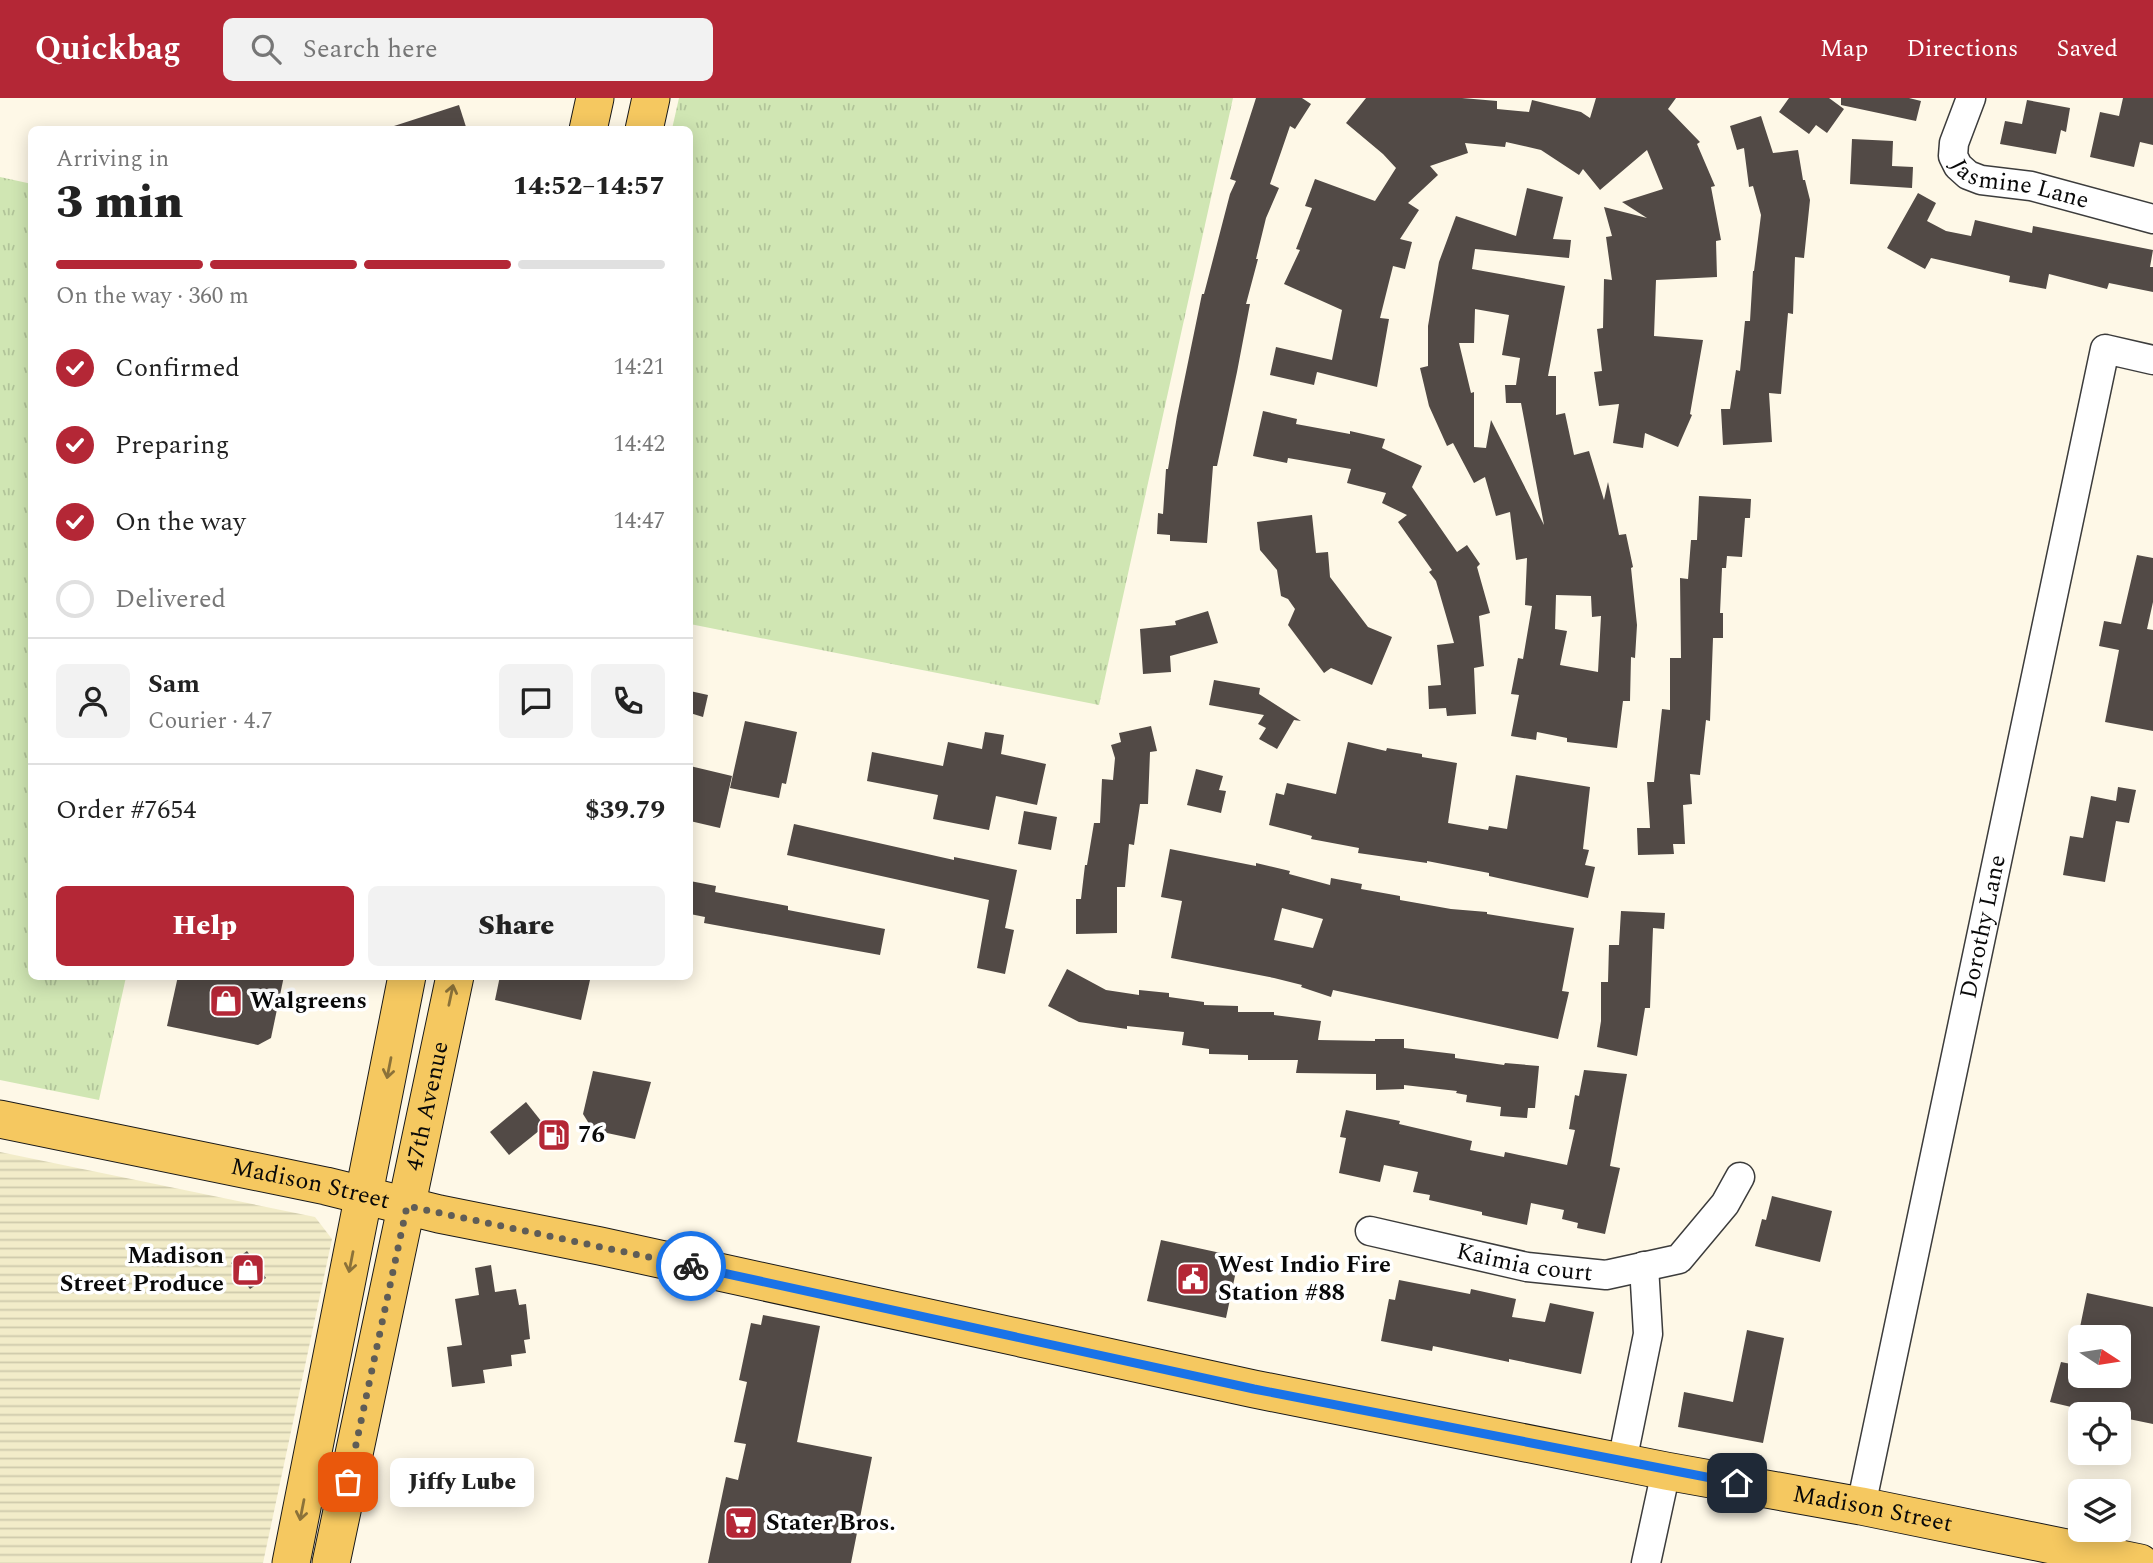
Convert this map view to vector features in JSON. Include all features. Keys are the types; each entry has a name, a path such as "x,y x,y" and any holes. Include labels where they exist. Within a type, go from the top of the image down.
{"main road":[{"path":"589,126 594,98"},
{"path":"614,126 620,98"},
{"path":"645,126 651,98"},
{"name":"47th Avenue","path":"291,1563 406,980"},
{"name":"47th Avenue","path":"331,1563 454,980"},
{"name":"Madison Street","path":"0,1119 364,1195 1254,1389 1666,1471 1861,1506 2140,1563"}],"street":[{"name":"Jasmine Lane","path":"1971,98 1954,143 1953,156 1958,166 1968,175 1981,180 2031,186 2153,219"},
{"name":"Dorothy Lane","path":"1861,1506 2105,349 2153,360"},
{"name":"Kaimia court","path":"1370,1231 1527,1266 1606,1275 1679,1259 1725,1204 1740,1177"},
{"path":"1622,1462 1648,1334 1644,1266"},
{"path":"1646,1563 1666,1471"}],"shaded area":[{"path":"0,1152 315,1217 332,1239 263,1563 0,1563"}],"green space":[{"path":"679,98 1233,98 1099,705 693,625 693,126 673,126"},
{"path":"0,177 28,183 28,980 125,980 99,1100 0,1080"}],"building":[{"path":"1256,98 1302,98 1311,104 1295,129 1290,126 1270,184 1279,188 1266,218 1256,259 1246,304 1250,304 1237,372 1217,466 1213,466 1207,543 1170,541 1170,535 1157,534 1158,513 1163,514 1166,469 1202,294 1236,181 1230,179"},
{"path":"1366,98 1462,98 1497,101 1497,109 1529,112 1532,100 1581,112 1590,118 1596,98 1676,98 1668,109 1700,142 1697,144 1715,186 1711,187 1721,240 1716,241 1717,277 1656,280 1654,336 1703,340 1690,414 1692,415 1678,447 1645,433 1643,448 1613,443 1619,404 1599,406 1594,372 1602,371 1597,329 1603,328 1604,279 1612,280 1606,237 1612,236 1604,207 1647,218 1622,202 1663,189 1647,150 1600,190 1583,169 1579,175 1541,150 1506,142 1505,147 1465,143 1468,153 1430,166 1438,175 1408,203 1419,210 1400,239 1412,242 1405,269 1393,266 1380,318 1389,319 1377,387 1317,372 1314,385 1270,375 1276,347 1332,360 1342,310 1284,284 1300,250 1296,249 1312,208 1305,206 1315,179 1375,201 1396,168 1346,123"},
{"path":"1789,98 1829,98 1844,109 1827,133 1816,125 1809,134 1779,112"},
{"path":"1841,98 1909,98 1921,101 1916,121 1841,105"},
{"path":"2123,98 2153,98 2153,145 2140,142 2134,167 2090,157 2100,112 2119,116"},
{"path":"2027,100 2070,108 2066,132 2061,130 2056,154 2000,144 2005,121 2022,124"},
{"path":"459,105 466,126 394,126"},
{"path":"1761,116 1773,153 1798,150 1803,180 1810,200 1804,258 1795,257 1793,314 1788,313 1781,394 1769,393 1772,442 1723,445 1721,409 1730,409 1736,370 1740,371 1745,321 1750,321 1753,271 1761,215 1753,186 1749,187 1744,148 1737,150 1730,126"},
{"path":"1852,139 1893,141 1892,166 1913,167 1912,188 1850,184"},
{"path":"1527,188 1563,197 1553,239 1571,240 1569,258 1475,249 1472,269 1565,286 1548,376 1556,376 1556,415 1565,413 1574,455 1589,451 1604,500 1608,482 1619,535 1626,534 1633,567 1637,625 1635,658 1631,657 1630,701 1623,701 1617,748 1567,742 1567,738 1537,732 1536,740 1511,736 1519,695 1511,694 1518,658 1523,659 1532,606 1525,605 1527,558 1516,560 1510,512 1496,516 1485,477 1474,483 1453,443 1447,446 1429,406 1420,368 1428,366 1428,326 1439,262 1456,216 1516,236","holes":["1475,309 1509,315 1502,355 1520,358 1516,385 1505,385 1506,403 1521,403 1544,525 1491,420 1486,448 1474,447 1474,392 1471,393 1459,343 1474,343","1556,595 1591,596 1592,617 1601,616 1598,672 1560,665 1567,631 1555,629"]},
{"path":"1918,193 1936,203 1927,221 1946,231 1971,236 1975,220 2032,233 2033,226 2153,250 2150,267 2153,267 2153,292 2109,283 2107,289 2049,274 2046,289 2009,282 2010,276 1931,258 1925,269 1887,248"},
{"path":"1263,411 1297,419 1296,424 1385,439 1382,448 1422,466 1412,487 1457,552 1467,545 1480,564 1477,567 1490,613 1479,616 1484,666 1474,668 1476,714 1447,716 1446,708 1429,709 1428,686 1441,685 1437,645 1454,643 1436,581 1429,572 1432,570 1398,522 1407,515 1382,503 1386,493 1347,483 1351,469 1288,458 1287,463 1253,456"},
{"path":"1699,496 1751,499 1750,518 1745,518 1742,557 1727,556 1726,568 1722,568 1720,613 1723,613 1723,638 1713,638 1710,721 1706,720 1700,775 1690,774 1692,804 1683,805 1685,844 1673,844 1674,854 1638,855 1637,828 1650,828 1647,782 1654,782 1662,709 1670,710 1670,658 1681,658 1680,578 1688,579 1691,540 1697,540"},
{"path":"1312,515 1316,553 1328,552 1330,577 1368,627 1392,637 1372,685 1331,668 1324,673 1288,625 1295,609 1288,599 1281,596 1277,570 1260,550 1257,522"},
{"path":"2137,555 2153,558 2153,602 2147,629 2153,630 2153,731 2105,722 2119,650 2099,646 2104,621 2121,624"},
{"path":"1208,611 1218,643 1170,656 1171,672 1143,674 1140,629 1176,625 1175,621"},
{"path":"1214,680 1260,688 1259,694 1301,721 1294,720 1277,749 1259,739 1266,728 1258,724 1264,715 1209,705"},
{"path":"693,692 708,695 703,717 693,714"},
{"path":"745,721 797,732 786,784 782,783 779,798 730,788"},
{"path":"1151,726 1157,751 1150,752 1148,804 1140,804 1134,845 1129,844 1125,887 1117,887 1117,933 1076,934 1076,899 1081,899 1094,823 1100,823 1102,779 1113,780 1115,758 1111,745 1121,742 1119,733"},
{"path":"985,732 1004,735 1001,754 1046,764 1037,805 996,796 989,830 933,819 938,795 867,781 872,752 943,766 948,742 982,749"},
{"path":"1348,742 1386,751 1387,748 1422,754 1422,757 1457,763 1448,823 1488,830 1489,826 1507,829 1516,775 1590,787 1583,849 1589,850 1585,865 1595,867 1588,898 1489,876 1489,873 1427,861 1358,853 1359,848 1311,839 1312,836 1269,825 1276,793 1284,795 1287,783 1336,794"},
{"path":"693,767 732,776 720,828 693,822"},
{"path":"1196,769 1223,776 1219,790 1226,791 1221,813 1187,805"},
{"path":"2118,787 2136,790 2129,823 2116,821 2105,882 2063,875 2070,836 2083,838 2091,796 2116,801"},
{"path":"1024,811 1057,817 1051,850 1018,844"},
{"path":"794,824 954,860 954,857 1017,870 1005,928 1014,930 1005,974 977,968 989,900 787,855"},
{"path":"1170,849 1256,866 1256,863 1330,885 1331,878 1362,884 1361,889 1400,896 1400,900 1574,928 1562,991 1569,992 1558,1039 1333,990 1331,997 1301,987 1302,985 1274,978 1171,958 1182,901 1161,897","holes":["1282,908 1323,919 1313,948 1274,940"]},
{"path":"693,882 716,886 715,892 885,929 880,955 704,923 705,917 693,915"},
{"path":"1621,911 1665,913 1664,929 1653,928 1650,1008 1645,1008 1637,1056 1597,1047 1601,1021 1601,982 1608,982 1609,945 1619,945"},
{"path":"1067,969 1106,990 1139,995 1139,990 1169,993 1169,997 1204,1002 1204,1005 1238,1006 1238,1012 1274,1012 1274,1015 1321,1021 1318,1040 1404,1039 1404,1048 1455,1054 1455,1058 1504,1065 1539,1066 1535,1108 1528,1108 1527,1118 1500,1116 1501,1107 1466,1102 1467,1095 1456,1093 1457,1091 1404,1085 1404,1089 1376,1090 1376,1074 1296,1073 1298,1060 1248,1060 1248,1055 1209,1054 1209,1049 1182,1045 1184,1032 1127,1026 1127,1029 1079,1022 1048,1006"},
{"name":"Walgreens","path":"177,980 283,980 271,1038 258,1045 167,1026"},
{"path":"499,980 590,980 581,1020 495,1000"},
{"path":"1584,1070 1627,1074 1610,1166 1620,1168 1605,1234 1577,1228 1578,1223 1562,1219 1564,1210 1531,1203 1527,1225 1429,1200 1430,1195 1413,1192 1418,1172 1384,1165 1380,1182 1339,1173 1346,1138 1340,1137 1346,1110 1400,1121 1399,1124 1472,1141 1470,1150 1504,1157 1505,1152 1567,1165 1575,1130 1569,1129 1575,1095 1579,1096"},
{"path":"593,1071 651,1082 635,1139 593,1130 583,1114"},
{"path":"526,1102 545,1126 509,1155 490,1132"},
{"path":"1772,1196 1832,1211 1820,1262 1755,1246"},
{"name":"West Indio Fire Station #88","path":"1161,1240 1239,1257 1226,1318 1147,1301"},
{"name":"Madison Street Produce","path":"247,1251 266,1278 250,1289 231,1263"},
{"path":"491,1265 495,1292 516,1289 519,1305 526,1304 530,1339 524,1340 526,1353 511,1355 512,1366 483,1370 485,1383 452,1387 447,1347 462,1345 455,1299 479,1295 475,1268"},
{"path":"1399,1280 1470,1294 1471,1289 1516,1299 1512,1317 1545,1322 1550,1303 1594,1312 1581,1374 1433,1346 1432,1351 1381,1341 1389,1299 1395,1300"},
{"path":"2087,1293 2153,1307 2153,1424 2131,1419 2131,1402 2068,1402 2068,1406 2050,1402 2061,1362 2068,1363 2068,1388 2132,1388 2132,1325 2080,1325"},
{"path":"763,1315 820,1326 797,1442 872,1457 851,1563 708,1563 726,1477 738,1480 746,1444 734,1442 747,1382 739,1380 751,1323 761,1325"},
{"path":"1747,1330 1784,1338 1763,1443 1678,1427 1684,1392 1733,1402"}],"way so far":[{"path":"348,1482 407,1206 691,1266"}],"place":[{"name":"Walgreens","path":"226,1001"},
{"name":"76","path":"554,1135"},
{"name":"Madison Street Produce","path":"248,1270"},
{"name":"West Indio Fire Station #88","path":"1193,1279"},
{"name":"Jiffy Lube","path":"348,1482"},
{"name":"Stater Bros.","path":"741,1523"}],"route":[{"path":"691,1266 1254,1389 1737,1483"}]}
